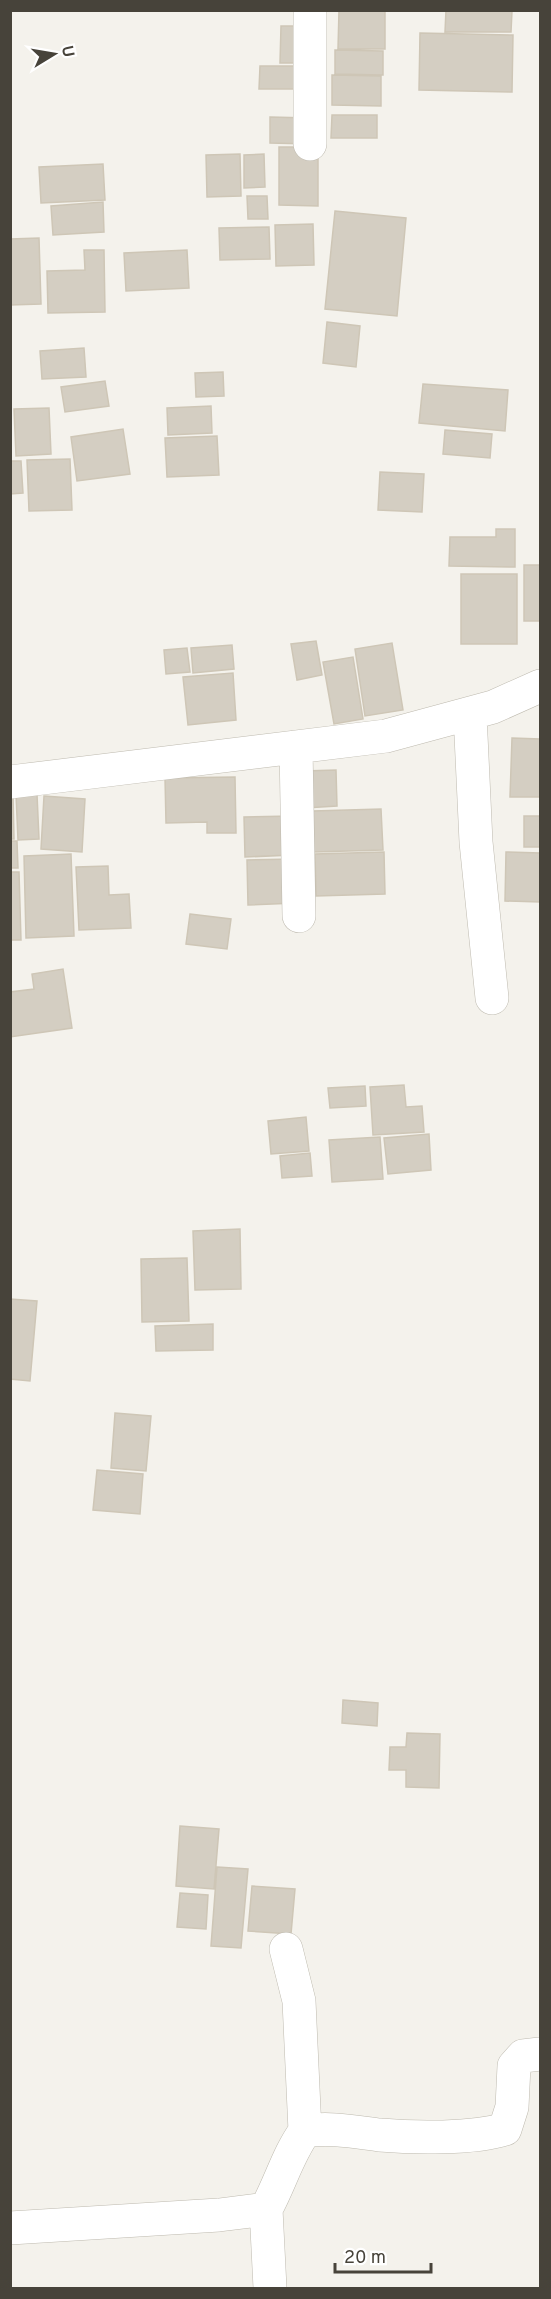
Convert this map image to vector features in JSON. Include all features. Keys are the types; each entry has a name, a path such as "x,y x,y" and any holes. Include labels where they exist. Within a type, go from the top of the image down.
{"street":[{"path":"310,10 310,144"},
{"path":"10,782 386,736 492,707 540,686"},
{"path":"470,714 477,854 492,998"},
{"path":"297,747 299,916"},
{"path":"270,2289 266,2209 284,2176 296,2144 305,2131 301,2021 286,1949"},
{"path":"305,2131 319,2129 383,2135 476,2135 505,2129 512,2107 514,2066 523,2056 540,2054"},
{"path":"10,2228 219,2215 266,2209"}],"building":[{"path":"339,10 385,10 385,49 338,49"},
{"path":"446,10 512,11 511,32 445,32"},
{"path":"281,26 307,26 306,63 280,63"},
{"path":"420,33 513,35 512,92 419,90"},
{"path":"335,50 383,51 383,75 335,74"},
{"path":"260,66 303,66 302,89 259,89"},
{"path":"332,75 381,76 381,106 332,105"},
{"path":"332,115 377,115 377,138 331,138"},
{"path":"270,117 309,118 309,144 270,143"},
{"path":"279,147 318,147 318,206 279,205"},
{"path":"240,154 241,196 207,197 206,155"},
{"path":"264,154 265,187 244,188 244,155"},
{"path":"103,164 105,200 41,203 39,167"},
{"path":"247,196 267,196 268,219 248,219"},
{"path":"103,202 104,232 53,235 51,206"},
{"path":"335,211 406,218 397,316 325,309"},
{"path":"313,224 314,265 276,266 275,225"},
{"path":"269,227 270,259 220,260 219,228"},
{"path":"39,238 41,304 10,305 10,239"},
{"path":"84,250 104,250 105,312 48,313 47,271 85,270"},
{"path":"187,250 189,288 126,291 124,253"},
{"path":"327,322 360,326 356,367 323,363"},
{"path":"84,348 86,377 42,379 40,351"},
{"path":"223,372 224,396 196,397 195,373"},
{"path":"105,381 109,406 65,412 61,387"},
{"path":"423,384 508,390 505,431 419,423"},
{"path":"211,406 212,433 168,435 167,408"},
{"path":"49,408 51,454 16,456 14,409"},
{"path":"123,429 130,474 77,481 71,437"},
{"path":"445,430 492,434 490,458 443,454"},
{"path":"217,436 219,475 167,477 165,438"},
{"path":"70,459 72,510 29,511 27,460"},
{"path":"10,461 21,461 23,493 10,494"},
{"path":"380,472 424,474 422,512 378,510"},
{"path":"496,529 515,529 515,567 449,566 450,537 496,537"},
{"path":"524,565 540,565 540,621 524,621"},
{"path":"461,574 517,574 517,644 461,644"},
{"path":"316,641 322,675 297,680 291,644"},
{"path":"392,643 403,710 365,716 355,649"},
{"path":"232,645 234,669 193,673 191,648"},
{"path":"187,648 190,672 166,674 164,650"},
{"path":"353,657 363,719 334,724 323,662"},
{"path":"233,673 236,720 188,725 183,677"},
{"path":"512,738 540,739 540,797 510,797"},
{"path":"336,770 337,806 305,808 304,771"},
{"path":"235,777 236,833 207,833 207,822 166,823 165,778"},
{"path":"10,794 13,794 14,839 10,839"},
{"path":"16,794 37,794 39,839 18,840"},
{"path":"44,796 85,799 82,852 41,849"},
{"path":"381,809 383,850 314,852 313,811"},
{"path":"292,816 293,855 245,857 244,817"},
{"path":"524,816 540,816 540,847 524,847"},
{"path":"10,841 17,841 18,868 10,868"},
{"path":"384,852 385,894 316,896 315,854"},
{"path":"506,852 540,853 540,902 505,901"},
{"path":"71,854 74,936 26,938 24,856"},
{"path":"294,859 296,903 248,905 247,860"},
{"path":"108,866 109,895 129,894 131,928 79,930 76,867"},
{"path":"10,872 19,872 21,940 10,940"},
{"path":"190,914 231,919 227,949 186,944"},
{"path":"63,969 72,1028 10,1037 10,992 34,989 32,974"},
{"path":"404,1085 406,1107 422,1106 424,1132 373,1135 370,1087"},
{"path":"365,1086 366,1106 330,1108 328,1088"},
{"path":"306,1117 309,1151 271,1154 268,1121"},
{"path":"429,1134 431,1170 388,1174 384,1138"},
{"path":"380,1137 383,1179 332,1182 329,1140"},
{"path":"310,1153 312,1176 282,1178 280,1156"},
{"path":"240,1229 241,1289 195,1290 193,1231"},
{"path":"187,1258 189,1321 142,1322 141,1259"},
{"path":"10,1299 37,1301 30,1381 10,1379"},
{"path":"213,1324 213,1350 156,1351 155,1326"},
{"path":"115,1413 151,1416 146,1471 111,1468"},
{"path":"97,1470 143,1474 140,1514 93,1510"},
{"path":"343,1700 378,1703 377,1726 342,1723"},
{"path":"407,1733 440,1734 439,1788 406,1787 406,1770 389,1770 390,1747 406,1747"},
{"path":"180,1826 219,1829 214,1889 176,1886"},
{"path":"217,1867 248,1869 241,1948 211,1946"},
{"path":"252,1886 295,1889 291,1934 248,1931"},
{"path":"180,1893 208,1895 206,1929 177,1927"}]}
